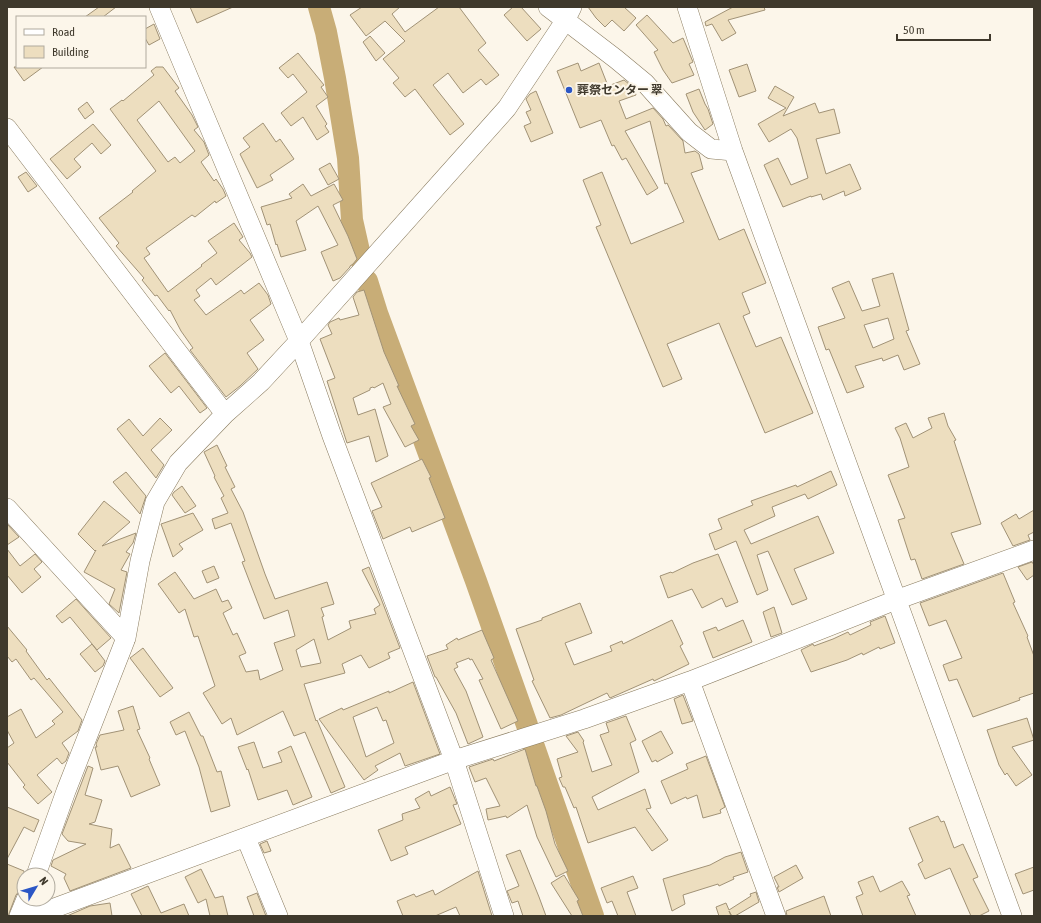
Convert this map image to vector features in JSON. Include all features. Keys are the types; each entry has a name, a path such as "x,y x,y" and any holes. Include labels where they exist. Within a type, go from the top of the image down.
{"street":[{"path":"159,7 299,341 332,436 454,760 504,916"},
{"path":"548,7 568,14 616,59 645,83 689,132 711,149 733,151"},
{"path":"687,7 733,151 1012,916"},
{"path":"39,867 66,791 126,638 140,561 156,502 178,463 225,414 261,382 299,341 507,108 568,14"},
{"path":"7,128 225,414"},
{"path":"7,508 126,638"},
{"path":"33,916 454,760 584,719 690,681 896,600 1034,550"},
{"path":"690,681 776,916"},
{"path":"246,838 278,916"}],"building":[{"path":"99,7 116,7 104,16 86,16"},
{"path":"190,7 233,7 197,23"},
{"path":"362,7 400,7 392,14 405,32 439,7 459,7 486,43 478,50 499,75 486,85 481,79 463,93 448,73 433,85 464,124 450,135 415,89 405,97 393,83 399,78 383,59 405,41 385,21 366,36 350,15"},
{"path":"513,7 521,7 541,29 527,41 504,15"},
{"path":"588,7 624,7 636,18 624,31 612,20 605,27"},
{"path":"733,7 764,7 765,10 728,20 736,33 722,41 712,24 706,26 705,22"},
{"path":"647,15 673,43 683,38 693,62 689,64 694,75 672,83 663,70 654,52 658,50 636,25"},
{"path":"154,24 160,39 149,45 146,40 146,28"},
{"path":"370,36 385,53 376,61 363,42"},
{"path":"298,53 324,85 321,87 328,97 316,106 327,124 325,126 329,132 317,140 303,117 291,126 281,113 307,92 293,74 288,78 279,68"},
{"path":"578,63 581,71 599,63 608,86 624,80 634,88 636,95 619,101 626,119 653,108 663,119 666,126 668,125 683,141 685,153 695,151 699,154 703,169 691,173 719,240 744,229 766,283 742,293 750,313 743,316 756,347 781,337 813,413 765,433 719,323 667,344 682,379 663,387 596,227 601,225 583,180 602,172 631,244 684,222 667,183 665,184 650,121 625,131 658,188 647,195 626,158 622,160 614,145 612,146 601,120 580,128 557,71"},
{"path":"747,64 756,91 739,97 729,70"},
{"path":"14,67 42,68 24,81"},
{"path":"156,67 163,67 179,88 175,91 192,115 198,127 194,130 204,142 209,155 201,162 214,181 216,179 226,196 216,203 215,201 195,217 192,215 146,248 150,254 144,258 168,292 217,253 208,241 234,223 243,237 239,240 252,257 216,285 211,278 196,290 200,296 194,300 206,315 241,290 244,294 259,283 268,295 271,304 250,320 264,340 247,353 258,369 226,397 190,350 193,348 181,331 170,310 169,311 157,295 155,296 142,280 144,278 116,246 119,243 99,218 133,192 132,191 156,171 110,109 122,100 123,101 154,75 151,71","holes":["159,101 195,151 180,163 175,157 168,162 137,120"]},
{"path":"775,86 794,97 783,116 815,103 819,113 834,109 840,133 816,139 826,174 850,164 861,189 845,196 844,191 823,200 821,194 811,196 783,207 764,165 778,158 791,185 808,178 797,138 791,129 769,142 758,124 786,108 768,98"},
{"path":"699,89 713,124 705,130 693,112 686,94"},
{"path":"536,91 553,133 531,142 524,126 531,123 526,112 531,110 526,99 530,94"},
{"path":"87,102 94,112 85,119 78,109"},
{"path":"263,123 276,142 280,139 294,159 270,175 273,180 257,188 240,154 250,147 243,138"},
{"path":"93,124 111,145 101,154 92,143 74,159 81,167 67,179 50,159"},
{"path":"330,163 339,179 328,185 319,169"},
{"path":"26,172 37,186 28,192 18,177"},
{"path":"303,184 311,196 334,184 343,200 333,205 357,259 340,278 333,281 321,252 338,245 318,206 296,221 306,250 281,257 270,224 267,225 261,207 292,198 289,194"},
{"path":"893,273 909,330 906,331 920,364 904,370 898,355 883,361 882,358 855,366 864,387 847,393 829,349 826,350 818,327 845,318 832,288 849,281 862,311 880,306 872,279","holes":["888,318 894,339 873,348 864,325"]},
{"path":"364,290 384,352 399,386 397,386 415,424 411,426 419,440 405,447 383,407 391,404 383,383 374,388 370,388 370,390 353,398 358,415 375,409 388,456 376,462 369,436 347,443 327,381 335,378 320,339 332,334 328,325 330,322 339,318 340,320 359,315 353,297 357,292"},
{"path":"165,353 207,408 200,413 179,386 171,393 149,366"},
{"path":"944,413 948,426 956,440 954,441 981,524 951,533 964,564 922,579 915,559 911,560 898,520 905,518 888,475 909,467 900,438 895,428 906,423 913,438 932,428 928,418"},
{"path":"160,418 172,430 151,450 164,465 156,478 117,429 129,419 143,436"},
{"path":"217,445 227,466 225,467 235,487 231,489 243,512 275,599 327,582 334,604 321,608 324,616 322,617 328,640 351,628 349,621 376,614 374,609 380,605 362,570 369,567 400,648 388,653 390,658 369,668 361,655 342,664 345,673 304,684 316,721 317,720 345,787 331,793 305,732 294,736 283,711 237,735 231,718 222,724 203,693 215,686 198,636 194,637 185,609 179,613 158,584 175,572 194,599 216,589 222,602 228,600 232,608 223,613 233,635 237,633 246,653 239,656 246,672 258,670 260,680 283,670 274,643 295,636 288,610 264,619 242,562 245,561 231,523 215,529 212,519 228,513 221,498 224,496 214,477 215,476 204,452","holes":["314,639 321,663 301,667 296,650"]},
{"path":"422,459 431,477 429,478 445,518 412,532 410,527 383,539 372,511 382,507 371,483"},
{"path":"831,471 837,485 808,499 805,494 772,507 775,516 744,530 751,544 818,516 834,553 794,569 807,599 792,605 768,551 757,555 768,590 757,595 736,541 715,550 709,534 722,529 718,519 753,505 751,501 796,485 797,487"},
{"path":"126,472 146,496 140,514 113,482"},
{"path":"182,486 196,506 185,513 172,495"},
{"path":"104,501 130,522 102,546 136,533 133,543 126,552 130,554 121,570 127,572 119,613 109,604 115,589 84,572 96,550 95,551 78,534"},
{"path":"1034,510 1034,532 1028,535 1030,540 1013,546 1001,523 1016,514 1019,519"},
{"path":"193,513 203,530 179,544 183,549 173,557 161,524"},
{"path":"7,524 19,537 7,545"},
{"path":"7,549 20,566 35,554 42,562 34,569 41,577 22,593 7,575"},
{"path":"718,554 738,602 726,607 722,598 702,608 692,589 668,598 660,576 671,572 672,573 693,563"},
{"path":"1032,562 1034,565 1034,575 1027,580 1018,567"},
{"path":"214,566 219,578 207,583 202,571"},
{"path":"1003,573 1015,602 1013,603 1028,636 1027,637 1034,656 1034,693 1019,698 1020,700 973,717 957,679 949,681 943,665 962,658 946,620 929,626 920,603"},
{"path":"76,599 111,638 97,650 70,617 62,623 56,616"},
{"path":"580,603 592,633 565,643 574,665 612,651 610,646 622,641 623,644 672,620 683,644 680,646 689,664 654,681 653,679 610,698 607,693 561,715 550,718 532,681 534,680 516,629 542,620 542,618"},
{"path":"774,607 782,633 771,637 763,612"},
{"path":"885,616 895,643 880,649 879,647 863,655 862,653 847,660 811,672 801,650 813,644 814,646 848,632 850,635 871,625 870,622"},
{"path":"743,620 752,642 713,658 703,632 716,627 718,631"},
{"path":"7,626 27,650 26,651 47,680 49,678 82,720 78,731 62,743 69,753 66,761 62,764 57,758 37,775 52,792 38,804 23,787 25,785 7,762 7,748 14,743 7,730 7,717 21,709 36,738 55,724 52,721 63,712 34,678 31,680 16,659 12,662 7,656"},
{"path":"482,630 494,658 491,660 518,721 501,729 479,680 483,679 472,659 470,660 469,658 456,663 458,667 454,669 466,691 483,737 468,744 456,713 435,677 427,656 448,649 446,645 457,638 458,640"},
{"path":"92,644 105,661 103,666 95,672 80,654"},
{"path":"143,648 173,688 160,697 130,658"},
{"path":"413,682 440,754 405,766 400,753 375,766 378,770 364,780 319,719 342,708 343,710 389,691 389,693","holes":["377,707 383,721 386,720 394,743 366,757 353,717"]},
{"path":"683,695 693,721 682,724 674,699"},
{"path":"133,706 140,729 137,730 160,785 131,797 118,766 101,770 95,747 97,747 96,744 100,735 124,730 118,711"},
{"path":"189,712 201,736 203,736 217,772 221,771 230,806 211,812 199,767 185,731 176,735 170,722"},
{"path":"626,716 636,740 630,743 639,772 592,797 598,810 645,789 651,808 646,809 668,840 652,851 635,827 588,843 576,807 574,808 565,787 563,787 559,778 562,777 557,759 578,752 566,736 578,732 584,741 583,742 592,772 612,765 600,735 609,732 606,723"},
{"path":"1027,718 1034,740 1012,747 1032,775 1016,786 1007,773 1005,775 999,765 987,730"},
{"path":"661,731 673,753 657,762 656,760 652,762 642,741"},
{"path":"254,742 263,768 282,762 278,752 291,746 312,797 293,805 287,790 258,800 248,769 247,770 238,747"},
{"path":"525,749 536,786 546,811 555,844 568,871 556,877 537,837 527,805 507,818 506,816 488,820 486,809 500,806 486,778 475,782 469,767 493,759 494,761"},
{"path":"706,756 725,807 720,810 721,813 703,818 697,795 687,799 686,797 671,804 661,781 688,769 686,764"},
{"path":"88,766 93,768 85,795 102,800 95,822 89,824 112,829 110,848 119,844 131,868 70,891 64,878 66,874 56,869 56,867 51,866 53,860 86,844 68,841 62,834"},
{"path":"450,787 457,804 453,805 461,824 405,847 408,854 391,861 378,830 403,820 402,814 420,808 415,799 429,791 431,796"},
{"path":"7,807 39,820 34,832 24,827 7,859"},
{"path":"938,816 941,822 944,821 954,848 963,844 978,877 973,879 989,911 979,916 971,916 950,868 925,879 918,864 923,861 909,828"},
{"path":"267,841 271,851 264,853 260,844"},
{"path":"520,850 546,916 523,916 518,901 512,903 507,891 519,886 506,855"},
{"path":"741,852 748,872 733,877 734,879 719,886 718,884 683,895 685,904 672,911 663,879 710,865 725,857"},
{"path":"7,864 16,868 16,895 7,916"},
{"path":"796,865 803,878 779,892 777,887 779,887 774,877"},
{"path":"1034,867 1034,890 1023,894 1015,874"},
{"path":"201,869 215,898 223,896 228,916 210,916 206,899 198,903 185,877"},
{"path":"478,871 492,916 460,916 456,907 435,916 403,916 397,901 414,894 416,897 433,890 435,895"},
{"path":"564,875 579,900 577,901 583,916 572,916 551,883"},
{"path":"633,876 638,888 627,892 636,916 618,916 612,901 607,903 601,888"},
{"path":"873,876 880,892 902,881 910,895 907,896 916,916 863,916 856,897 863,894 858,882"},
{"path":"148,886 161,913 184,904 189,916 142,916 131,894"},
{"path":"756,892 759,902 735,916 732,916 729,911 731,916 719,916 716,907 726,903 729,910 751,896 750,894"},
{"path":"257,893 266,916 254,916 247,897"},
{"path":"824,896 831,916 787,916 786,911"},
{"path":"110,903 112,916 67,916 90,906"}],"waterway":[{"path":"319,7 326,32 335,78 348,158 352,220 361,260"},
{"path":"367,281 377,313 476,581 527,725"},
{"path":"534,747 593,916"}],"place":[{"name":"葬祭センター 翠","path":"569,90"}]}
